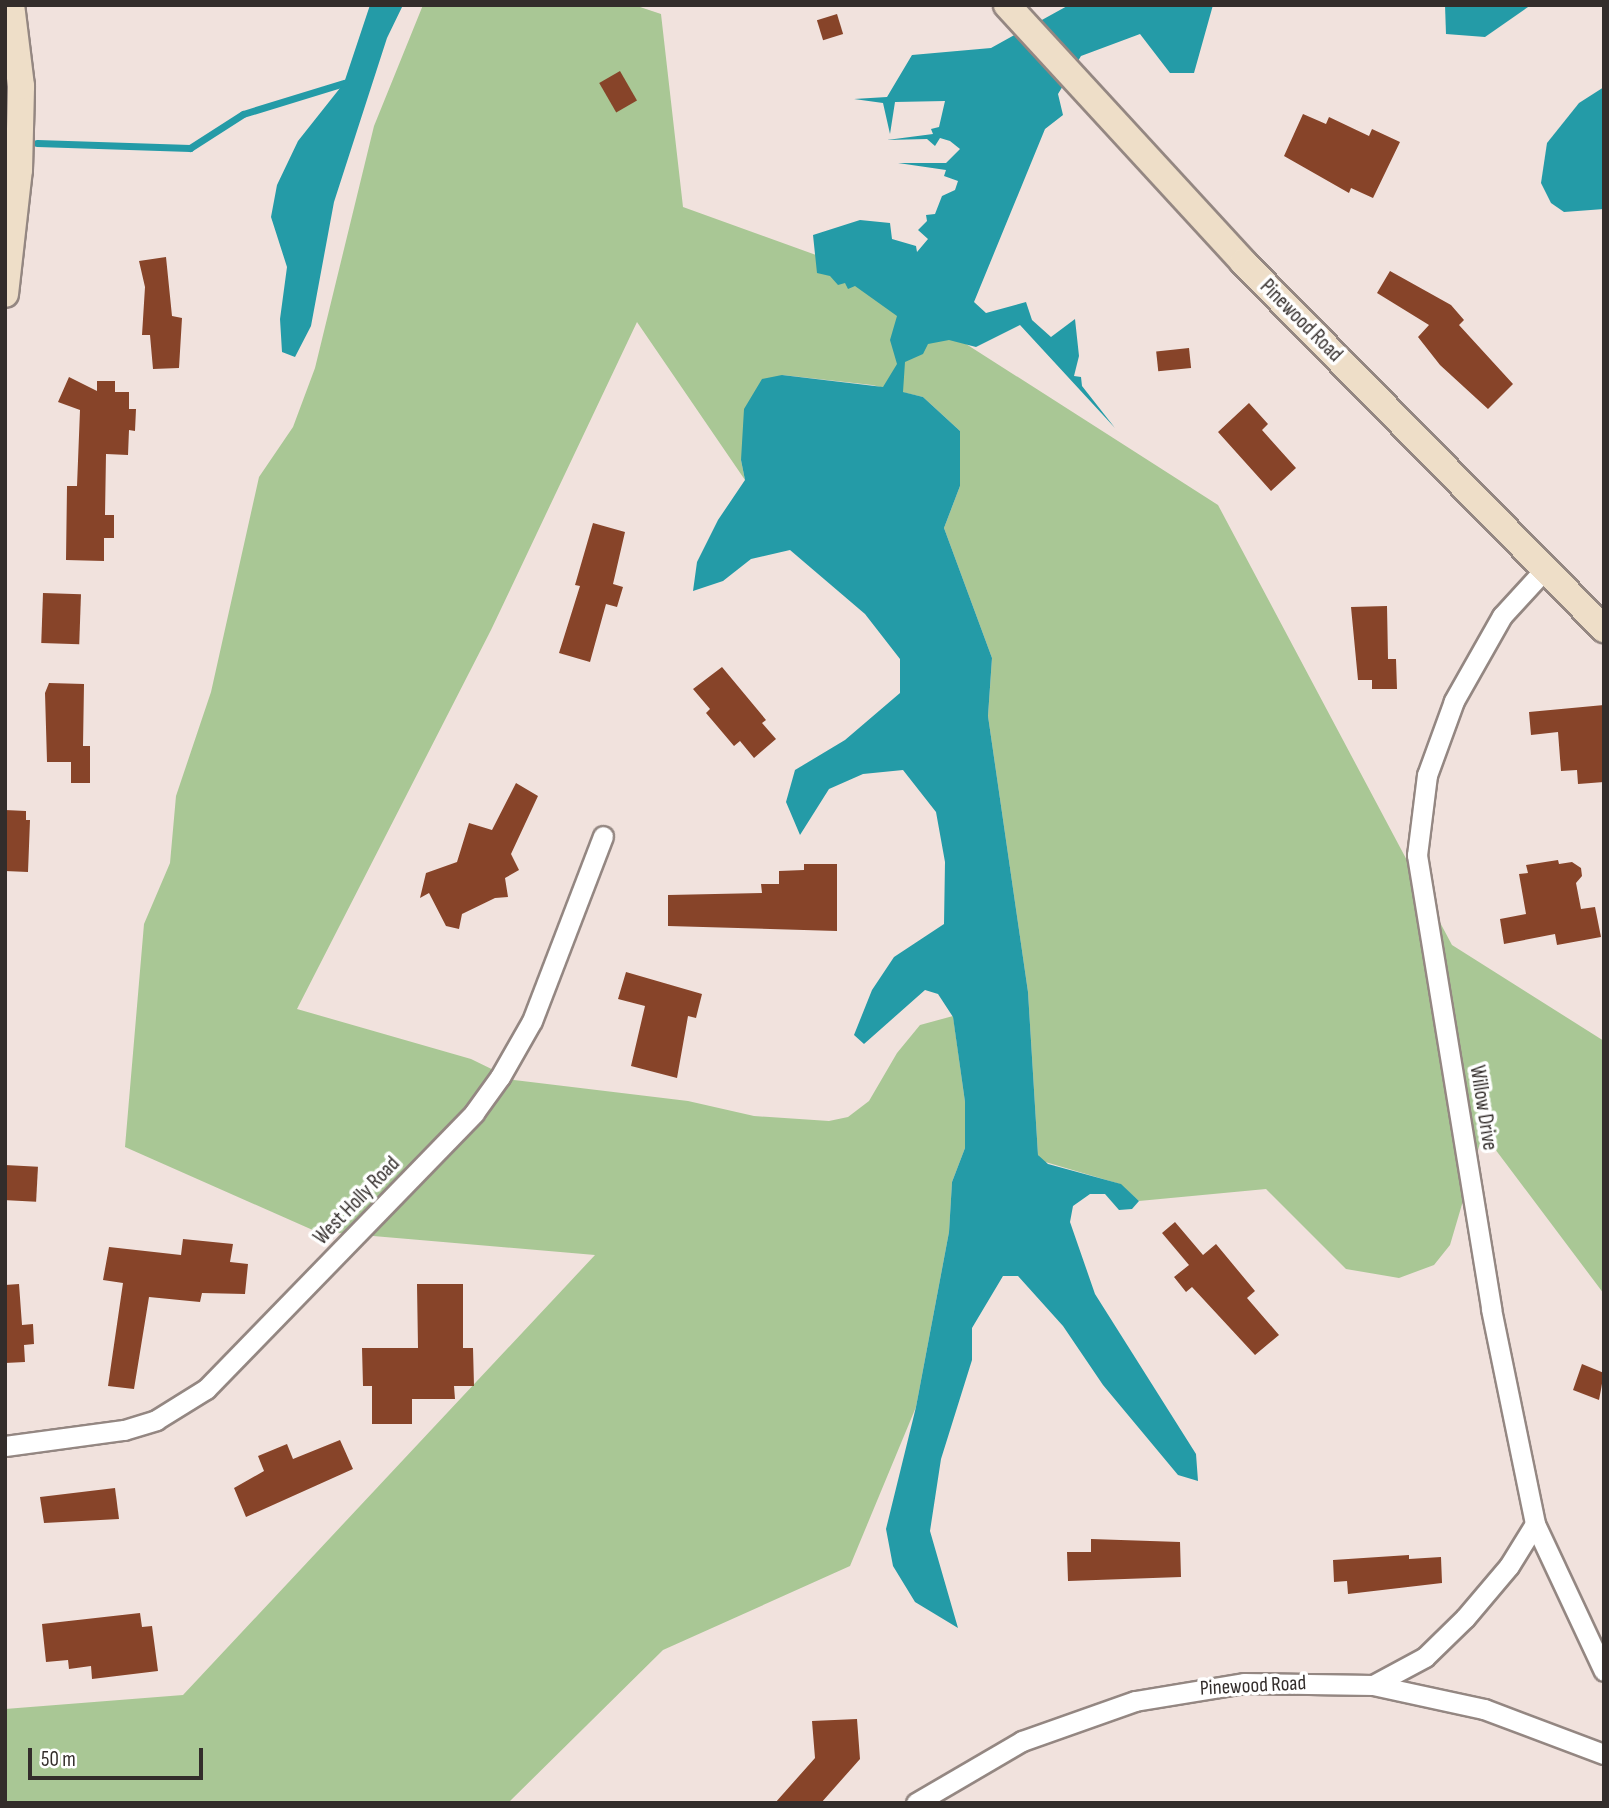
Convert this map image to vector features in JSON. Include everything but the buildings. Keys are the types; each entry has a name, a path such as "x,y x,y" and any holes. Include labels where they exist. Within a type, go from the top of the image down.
{"street":[{"path":"5,293 12,170 21,86 11,5"},
{"name":"Pinewood Road","path":"1007,5 1243,262 1604,629"},
{"name":"Willow Drive","path":"1546,568 1502,616 1454,701 1427,775 1417,855 1491,1309 1535,1524 1604,1671"},
{"name":"West Holly Road","path":"5,1446 124,1430 156,1420 206,1389 474,1113 500,1077 532,1021 603,836"},
{"path":"1373,1685 1425,1657 1465,1618 1509,1566 1535,1524"},
{"name":"Pinewood Road","path":"916,1803 1022,1741 1135,1701 1244,1682 1373,1685 1484,1709 1604,1754"}],"green space":[{"path":"423,5 634,5 661,14 683,207 841,264 1218,505 1452,945 1604,1041 1604,1294 1483,1133 1450,1245 1434,1265 1399,1278 1346,1269 1266,1189 1139,1201 1120,1184 1042,1161 1038,1155 1028,992 988,716 992,658 944,528 960,486 960,431 923,397 872,385 782,375 741,460 745,480 637,322 491,630 297,1009 471,1059 514,1080 688,1101 754,1116 829,1121 848,1117 869,1101 897,1053 920,1025 953,1016 965,1102 965,1148 952,1182 949,1232 916,1407 850,1566 663,1650 508,1803 5,1803 5,1709 183,1695 595,1255 315,1231 125,1147 144,924 170,863 176,796 211,692 259,477 293,427 315,368 374,126"}],"water":[{"path":"370,5 403,5 387,38 334,202 311,326 295,357 282,352 280,319 287,267 271,217 277,185 298,141 344,83"},
{"path":"1069,5 1213,5 1194,73 1170,73 1140,34 1081,56 1058,94 1063,115 1045,129 974,302 986,313 1026,302 1032,320 1051,337 1075,319 1079,356 1074,376 1081,377 1082,386 1115,428 1020,325 976,347 949,340 928,344 923,354 905,362 903,392 923,397 960,431 960,486 944,528 992,658 988,716 1028,992 1038,1155 1048,1164 1121,1184 1139,1201 1132,1209 1119,1210 1105,1194 1090,1194 1073,1206 1070,1222 1095,1294 1196,1454 1198,1481 1178,1475 1103,1385 1063,1326 1018,1276 1003,1276 972,1328 972,1360 941,1459 930,1531 958,1628 915,1602 893,1566 886,1529 916,1407 949,1232 952,1182 965,1148 965,1102 953,1017 938,994 925,990 864,1044 854,1035 872,990 894,957 944,924 945,862 936,812 903,770 863,774 829,789 800,835 786,802 795,770 845,740 900,693 900,659 865,614 790,550 751,559 723,581 693,591 697,562 718,520 745,480 741,460 744,409 762,379 782,375 883,387 897,364 890,340 897,316 855,286 848,289 845,283 838,285 830,276 817,273 813,235 860,220 890,223 892,239 916,246 917,252 928,239 918,230 927,221 926,215 935,214 942,196 955,190 958,181 944,176 946,170 898,163 946,163 960,149 950,141 940,138 935,146 927,139 887,140 933,134 931,129 939,127 945,101 895,102 890,134 883,103 854,99 887,97 912,55 991,48"},
{"path":"1445,5 1531,5 1485,37 1446,34"},
{"path":"1604,87 1604,209 1564,212 1551,203 1541,183 1547,143 1579,103"}],"waterway":[{"path":"37,143 190,148 243,114 344,83"}]}
